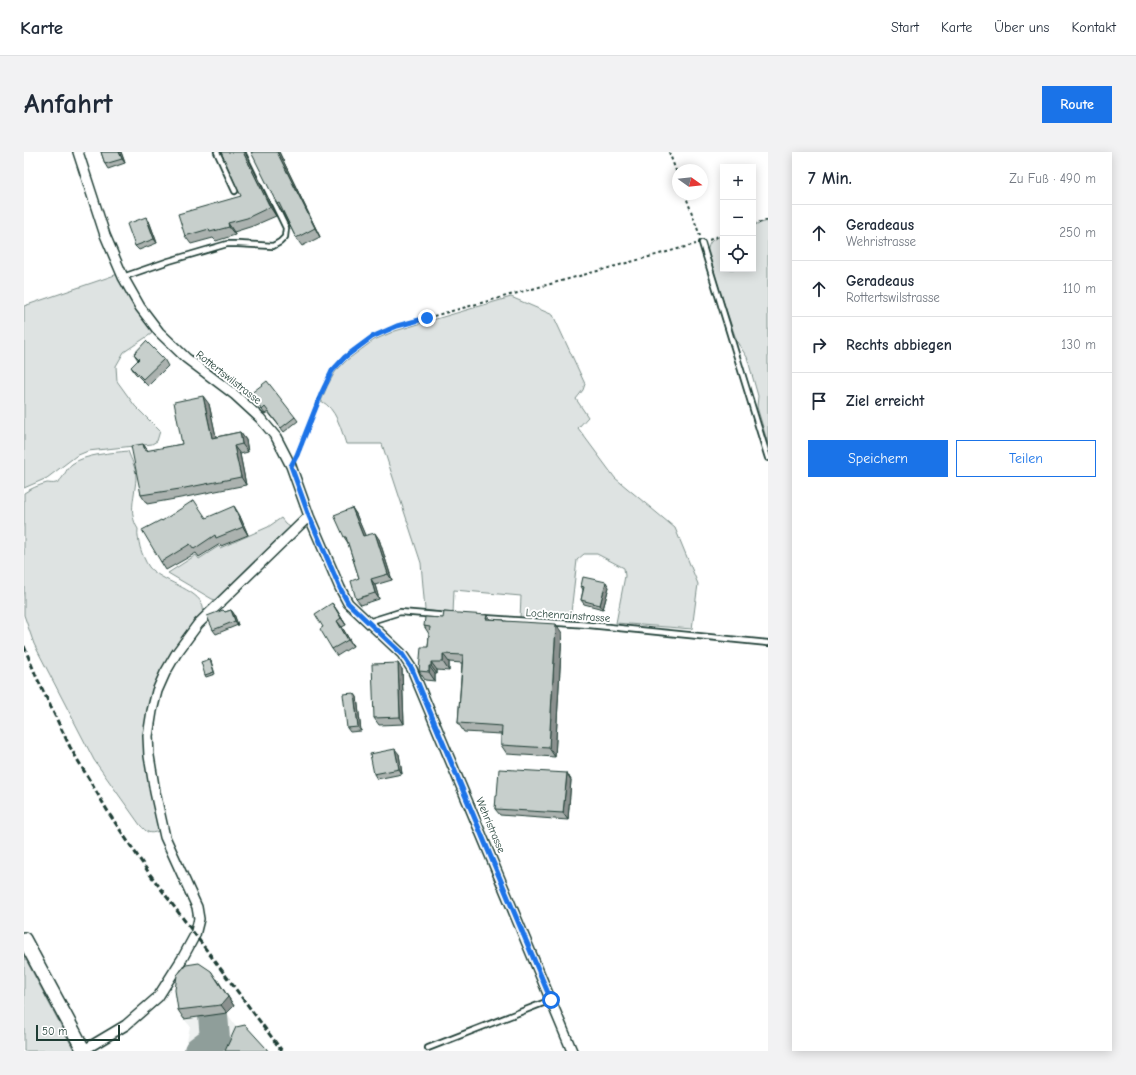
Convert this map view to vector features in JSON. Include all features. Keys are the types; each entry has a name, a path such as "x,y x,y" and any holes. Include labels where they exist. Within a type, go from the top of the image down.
{"main road":[{"path":"24,939 83,1051"}],"street":[{"name":"Rottertswilstrasse","path":"78,152 105,235 123,277 140,307 159,332 186,358 235,395 260,418 276,437 291,466 309,516 340,588 348,603 368,622"},
{"path":"83,1051 126,1024 158,996 185,953 195,934 199,919 197,907 166,837 155,792 149,756 148,736 157,691 176,654 198,624 309,516"},
{"name":"Wehristrasse","path":"368,622 402,654 412,669 572,1051"}],"lane":[{"path":"217,152 235,191"},
{"path":"123,277 169,261 227,244 273,246 280,242 285,237 286,228 249,152"},
{"path":"702,243 768,458"},
{"path":"368,622 400,612 455,616"},
{"name":"Lochenrainstrasse","path":"479,618 768,642"},
{"path":"428,1048 551,1000"}],"path":[{"path":"669,152 674,164"},
{"path":"686,200 702,243"},
{"path":"756,223 768,220"},
{"path":"291,466 332,371 345,357 372,337 397,326 702,243 720,235"}],"shaded area":[{"path":"768,221 768,444 757,407 758,396 747,357 737,342 707,253 710,243 720,236 720,272 756,272 756,224"},
{"path":"118,274 154,332 124,352 116,366 117,381 135,406 160,431 157,441 152,444 88,451 76,456 47,478 24,488 24,306"},
{"path":"511,297 553,315 585,384 583,390 576,399 588,417 578,428 615,478 675,528 698,584 692,629 616,623 625,576 624,568 597,554 584,554 577,560 570,621 520,618 521,596 454,590 453,614 425,610 421,563 382,444 346,444 334,414 326,404 321,401 335,372 347,360 374,340 395,331"},
{"path":"128,451 136,473 133,516 138,529 140,547 145,560 154,572 187,590 200,600 203,606 201,618 175,650 162,670 155,685 146,718 144,741 146,766 160,829 159,831 152,833 146,831 140,825 94,760 34,644 24,615 24,493 47,483 59,482 72,464 84,458 99,454"},
{"path":"281,518 290,527 271,545 237,584 221,598 216,600 212,599 168,573 196,555 199,559 219,546 220,548 268,527"},
{"path":"24,956 74,1050 73,1051 24,1051"},
{"path":"227,1013 242,1035 235,1051 185,1051 190,1026 184,1019"}],"building":[{"path":"101,152 119,152 122,159 105,164"},
{"path":"221,152 243,152 270,207 247,218 228,223 229,227 210,232 209,229 185,236 178,214 241,196"},
{"path":"251,152 277,152 315,228 296,238"},
{"path":"146,217 154,239 135,246 127,224"},
{"path":"146,341 164,359 143,379 131,367 139,359 134,354"},
{"path":"267,381 295,417 281,428 265,407 262,410 250,394"},
{"path":"203,396 212,438 240,432 242,444 234,446 241,477 141,495 131,446 143,444 145,451 182,444 174,402"},
{"path":"194,500 206,518 234,506 243,527 216,538 215,535 194,549 190,544 161,562 142,530 161,520 162,521"},
{"path":"352,508 363,536 375,533 388,574 371,579 375,593 356,599 351,581 359,578 346,537 344,537 334,515"},
{"path":"583,577 606,582 600,605 581,600 584,587 581,586"},
{"path":"332,603 341,618 337,621 348,640 332,649 320,629 323,627 315,614"},
{"path":"223,610 225,612 231,610 235,621 213,630 207,616"},
{"path":"444,612 487,615 486,619 504,621 556,624 549,748 501,745 502,726 458,723 463,655 443,654 443,662 431,662 429,672 419,671 421,647 428,647 430,627 424,626 425,617 443,618"},
{"path":"210,659 214,672 205,675 201,662"},
{"path":"398,663 400,717 374,718 372,664"},
{"path":"354,693 358,727 347,728 343,694"},
{"path":"395,749 399,769 374,774 370,754"},
{"path":"499,769 567,773 563,813 495,809"},
{"path":"199,963 211,971 228,997 221,1005 178,1010 175,990 177,975 186,965"},
{"path":"245,1025 268,1051 225,1051 236,1027"}],"taxiway":[{"path":"199,1051 215,1039 213,1015"}],"railway":[{"path":"24,646 36,676 70,747 110,815 149,873 282,1051"}],"route":[{"path":"427,318 397,326 372,337 345,357 332,371 291,466 309,516 348,603 402,654 412,669 551,1000"}]}
